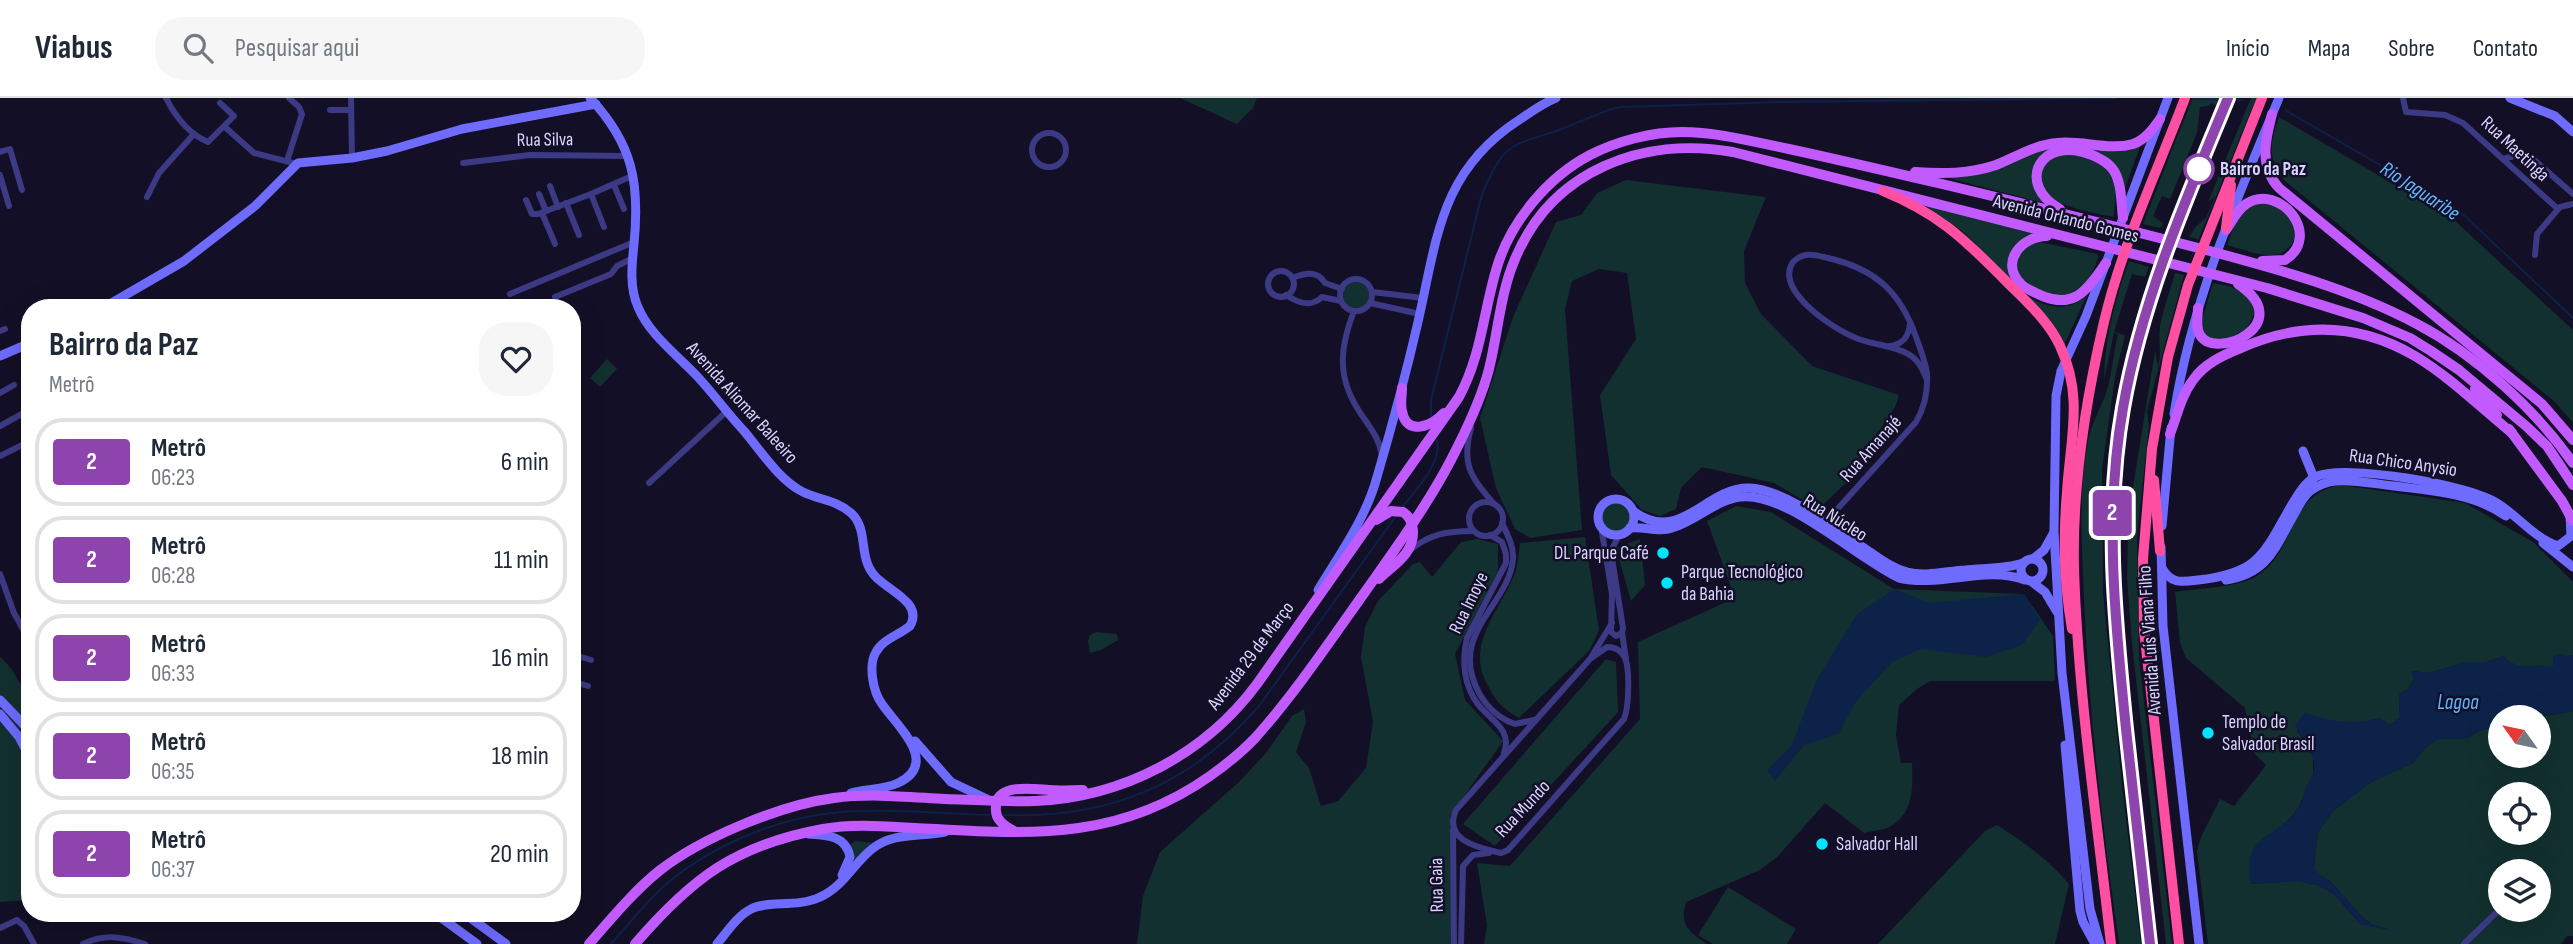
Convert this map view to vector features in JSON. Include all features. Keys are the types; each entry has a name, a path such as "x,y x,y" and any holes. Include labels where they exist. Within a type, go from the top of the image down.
{"highway":[{"path":"2111,944 2082,681 2074,569 2076,498 2085,416 2113,290 2185,98"},
{"name":"Avenida Luís Viana Filho","path":"2179,944 2144,630 2143,559 2152,449 2168,358 2182,306 2205,238 2262,98"},
{"path":"2226,229 2232,171"},
{"path":"1883,191 1921,207 1944,222 2010,286 2060,345 2072,379 2075,414 2066,495 2064,559 2068,610 2082,681"},
{"path":"2152,449 2160,551"}],"main road":[{"path":"1293,631 1357,526 1377,479 1402,388 1442,217 1450,197 1483,149 1504,130 1553,98"},
{"path":"2095,944 2080,911 2063,724 2054,533 2057,386 2065,361 2087,316 2168,98"},
{"name":"Avenida Luís Viana Filho","path":"2199,944 2162,600 2160,551 2171,435 2183,365 2199,307 2226,229 2278,98"},
{"path":"2510,98 2555,116 2573,132"},
{"path":"123,299 184,261 255,206 291,164 352,158 404,147 461,129 593,101"},
{"name":"Avenida Aliomar Baleeiro","path":"593,101 619,134 634,174 637,199 634,292 637,306 646,322 715,395 794,486 803,492 838,503 854,515 861,529 868,567 879,581 909,604 913,616 910,626 880,646 874,657 873,676 877,696 915,750 916,761 911,774 897,783 832,798"},
{"path":"2272,114 2265,144 2265,164 2269,176 2279,188 2542,404 2573,440"},
{"path":"1888,170 1947,174 1966,172 1997,164 2028,150 2057,142 2125,146 2138,142 2161,117"},
{"name":"Avenida Orlando Gomes","path":"1657,134 1683,132 1736,138 1888,170 2232,257 2364,299 2437,335 2526,405 2573,463"},
{"name":"Avenida 29 de Março","path":"994,800 1023,787 1059,790 1110,789 1161,768 1219,727 1244,701 1366,527 1440,428 1459,397 1478,355 1498,264 1509,239 1529,208 1561,174 1591,154 1621,142 1657,134"},
{"name":"Avenida Orlando Gomes","path":"1476,408 1489,370 1508,278 1524,240 1548,208 1560,195 1616,161 1661,149 1686,146 1712,149 2102,246 2298,297 2363,318 2410,338 2459,370 2547,446 2573,485"},
{"path":"2076,216 2057,208 2040,192 2037,173 2046,156 2054,151 2074,150 2109,164 2117,177 2123,218"},
{"path":"2226,229 2244,205 2261,199 2279,203 2300,225 2298,246 2285,260 2268,262 2232,257"},
{"path":"2074,239 2034,237 2021,244 2014,257 2013,269 2022,285 2053,299 2069,300 2084,291 2106,263"},
{"path":"2199,307 2197,329 2208,344 2222,345 2253,330 2260,314 2258,300 2231,279"},
{"path":"2171,435 2183,397 2202,369 2215,360 2263,338 2302,329 2326,329 2367,336 2414,356 2444,376 2512,433"},
{"path":"0,356 21,347"},
{"path":"2459,370 2512,433 2572,518"},
{"path":"1402,388 1402,412 1407,422 1416,428 1431,425 1459,397"},
{"path":"635,944 673,902 706,874 757,848 802,834 841,827 1017,833 1077,830 1116,821 1169,801 1196,785 1237,757 1272,719 1347,617 1411,522 1457,450 1476,408"},
{"path":"2303,450 2316,482"},
{"name":"Rua Chico Anysio","path":"2316,482 2344,472 2471,491 2496,502 2538,535 2558,546 2571,536 2572,518"},
{"name":"Rua Chico Anysio","path":"2316,482 2355,481 2467,498 2502,513 2573,567"},
{"path":"2161,566 2168,577 2179,582 2224,576 2245,570 2264,552 2297,496 2316,482"},
{"path":"2162,600 2172,587 2238,578 2256,571 2270,557 2316,482"},
{"name":"Rua Núcleo","path":"1633,511 1658,523 1672,522 1730,492 1746,488 1766,490 1779,495 1899,578 1918,581 2002,574 2029,581"},
{"name":"Rua Núcleo","path":"1630,528 1667,530 1731,498 1755,496 1778,503 1908,573 2023,563"},
{"path":"1610,500 1625,502 1633,511 1634,518 1630,528 1619,535 1609,533 1601,526 1599,512 1610,500"},
{"path":"1347,617 1408,552 1413,538 1411,522 1403,512 1385,514 1366,527"},
{"path":"2054,533 2043,550 2023,563 2021,574 2050,598 2060,624"},
{"path":"2029,581 2042,576 2040,562 2033,559"},
{"path":"2062,673 2090,909 2100,944"},
{"path":"0,700 21,722"},
{"name":"Avenida Aliomar Baleeiro","path":"889,712 945,776 960,788 994,800"},
{"path":"0,715 21,741"},
{"path":"589,944 646,882 686,853 747,823 797,806 832,798 873,796 994,800 998,820 1017,833"},
{"path":"717,944 742,915 754,907 811,901 832,891 872,849 885,842 899,836 952,830"},
{"path":"802,834 825,835 838,839 849,851 850,857 839,878 811,901"},
{"path":"447,922 477,944"},
{"path":"476,922 506,944"}],"street":[{"path":"166,98 176,115 194,134 208,142 234,117 220,103"},
{"path":"225,127 254,153 291,164 302,114 289,98"},
{"path":"351,98 352,158"},
{"name":"Rua Maetinga","path":"2403,98 2405,112 2452,117 2469,128 2558,209"},
{"path":"330,110 350,110"},
{"path":"147,197 159,173 194,134"},
{"path":"1053,134 1061,138 1066,152 1061,162 1045,167 1033,156 1033,146 1038,137 1053,134"},
{"path":"0,152 10,149 22,190"},
{"name":"Rua Silva","path":"463,163 530,155 628,156"},
{"path":"2503,159 2515,155 2531,157 2573,194"},
{"path":"526,200 532,214 544,212 634,174"},
{"path":"0,175 9,206"},
{"path":"614,184 624,209"},
{"path":"550,186 558,206"},
{"path":"539,194 555,244"},
{"path":"591,194 604,227"},
{"path":"566,203 579,235"},
{"path":"2535,255 2537,234 2558,209 2573,204"},
{"path":"510,294 634,242"},
{"name":"Rua Amanajé","path":"1822,526 1916,422 1924,404 1927,380 1924,360 1911,321 1891,290 1865,270 1833,259 1808,254 1793,261 1788,271 1789,281 1808,306 1840,331 1912,356 1927,380"},
{"path":"555,297 611,274 617,266 633,258"},
{"path":"1282,271 1292,278 1312,273 1322,278 1325,284 1322,297 1315,303 1286,295 1280,296 1272,293 1268,287 1274,272 1282,271"},
{"path":"1286,295 1292,289 1292,278"},
{"path":"1322,297 1341,302 1354,312 1363,310 1370,303 1372,292 1367,284 1358,279 1348,281 1342,289 1341,302"},
{"path":"1325,284 1342,289"},
{"path":"1372,292 1423,298"},
{"path":"1370,303 1420,314"},
{"path":"1354,312 1346,338 1342,374 1352,402 1378,440 1382,459"},
{"path":"1879,346 1901,343 1908,334 1911,321"},
{"path":"0,393 14,385"},
{"path":"1408,552 1428,537 1439,533 1473,531 1490,535 1498,531 1502,523 1501,512 1480,490 1468,467 1466,453 1476,408"},
{"path":"649,483 727,411"},
{"path":"0,426 21,414"},
{"path":"1371,428 1381,432 1392,426"},
{"path":"0,456 21,446"},
{"path":"1473,531 1469,517 1474,508 1483,503 1494,505"},
{"name":"Rua Imoye","path":"1502,523 1511,545 1513,561 1509,574 1476,633 1471,656 1472,673 1481,696 1494,712 1503,718 1520,724 1538,717"},
{"path":"1601,526 1612,594 1614,636 1622,633"},
{"name":"Rua Imoye","path":"1490,535 1502,542 1506,563 1467,638 1464,663 1467,683 1475,701 1507,737 1506,748 1499,762"},
{"name":"Rua Mundo","path":"1453,824 1456,834 1463,840 1501,853 1515,844 1624,719 1627,711 1626,661 1612,558 1613,547 1619,535"},
{"path":"0,574 21,626"},
{"path":"1453,824 1456,810 1590,659 1612,623"},
{"path":"1590,659 1606,647 1621,652 1626,661"},
{"path":"581,657 591,660"},
{"path":"581,684 587,686"},
{"name":"Rua Gaia","path":"1453,824 1454,944"},
{"name":"Rua Gaia","path":"1461,944 1463,866 1469,858 1478,853 1501,853"},
{"path":"0,928 17,920 24,926 34,944"},
{"path":"2465,944 2488,920"},
{"path":"82,944 110,936 145,944"}],"green space":[{"path":"1180,98 1257,98 1253,108 1237,124"},
{"path":"2193,98 2220,98 2217,106 2211,103 2209,106 2200,107 2197,133 2170,199 2162,196 2153,216 2163,223 2160,228 2143,224"},
{"path":"2251,98 2256,98 2184,275 2198,239 2189,237 2196,226 2206,218 2215,196 2208,202"},
{"path":"2279,117 2454,220 2573,330 2573,423 2555,402 2284,180 2275,164 2272,150"},
{"path":"2142,141 2124,191 2117,170 2067,147 2037,166 2044,203 1941,176 2056,146"},
{"path":"2069,154 2094,161 2109,173 2115,191 2113,217 2062,204 2042,189 2039,179 2046,163 2055,157"},
{"path":"1626,180 1766,197 1744,251 1745,283 1761,314 1812,366 1899,395 1895,407 1875,437 1869,460 1824,504 1808,503 1774,483 1702,467 1681,488 1676,509 1660,516 1642,510 1611,475 1600,395 1636,339 1627,273 1599,269 1572,281 1565,309 1582,530 1530,538 1515,529 1496,488 1480,418 1513,317 1556,222 1581,215 1597,193"},
{"path":"2270,200 2288,213 2297,235 2291,245 2275,255 2266,255 2227,245 2235,224 2249,205"},
{"path":"1924,205 2035,233 2016,245 2009,259 2011,274 2020,289 2034,300 2052,306 2070,305 2087,295 2064,345 1976,244 1961,230"},
{"path":"2035,241 2098,254 2091,275 2074,292 2065,295 2055,295 2035,288 2017,272 2016,262 2018,252"},
{"path":"2129,261 2149,267 2145,277 2132,274 2114,332 2125,335 2115,377 2102,469 2103,593 2141,944 2119,944 2093,729 2082,540 2083,480 2088,441 2109,382 2118,334 2114,333 2104,380 2108,335"},
{"path":"2175,273 2184,275 2147,411 2149,426 2137,536 2139,658 2172,944 2166,944 2132,644 2127,578 2128,535 2132,493 2155,351 2158,366 2159,361 2161,320"},
{"path":"1356,282 1365,286 1369,295 1365,304 1356,308 1347,304 1343,295 1347,286"},
{"path":"2213,283 2229,286 2250,296 2255,312 2247,329 2226,339 2206,338 2200,327"},
{"path":"607,359 617,369 600,387 590,378"},
{"path":"2341,485 2465,503 2533,542 2573,582 2573,655 2554,661 2553,667 2518,666 2503,656 2486,662 2466,662 2429,673 2412,671 2414,679 2399,704 2400,718 2389,725 2379,718 2344,723 2317,719 2310,715 2297,730 2313,756 2313,775 2298,809 2257,845 2251,884 2296,881 2318,885 2334,894 2360,924 2387,929 2371,924 2331,882 2313,870 2318,832 2332,812 2371,782 2413,763 2424,749 2437,739 2468,738 2488,729 2488,768 2552,768 2552,715 2573,711 2573,936 2567,936 2561,944 2208,944 2197,851 2201,837 2220,799 2234,806 2266,765 2254,753 2245,708 2186,658 2180,643 2175,592 2231,585 2260,574 2272,563 2311,499 2324,490"},
{"path":"1616,503 1626,507 1630,517 1626,527 1616,531 1606,527 1602,517 1606,507"},
{"path":"1736,506 1771,512 1894,589 2024,594 2053,636 2055,681 1930,681 1917,689 1899,705 1896,735 1901,763 1912,763 1912,791 1902,816 1887,828 1864,833 1825,803 1777,857 1760,870 1686,902 1684,917 1687,927 1707,944 1484,944 1487,925 1477,863 1510,866 1640,719 1638,642 1735,598 1707,521"},
{"path":"1585,537 1599,630 1590,650 1519,718 1500,704 1481,669 1480,654 1488,625 1516,570 1520,543"},
{"path":"1477,539 1498,544 1498,571 1455,654 1465,700 1503,741 1450,816 1455,944 1137,944 1143,896 1160,852 1239,782 1266,753 1292,716 1304,709 1306,722 1296,752 1309,768 1321,806 1338,801 1366,768 1373,722 1361,657 1365,627 1378,601 1413,564 1420,562 1432,577 1461,542"},
{"path":"1640,539 1645,585 1631,601 1616,548"},
{"path":"1096,632 1117,634 1118,640 1090,653 1088,641 1090,635"},
{"path":"0,657 11,668 21,685 21,901 0,902"},
{"path":"1606,659 1616,662 1618,712 1495,846 1463,824"},
{"path":"1997,825 2036,852 2069,884 2055,944 1878,944 1985,831"},
{"path":"855,841 876,843 854,863 850,845"},
{"path":"1728,887 1796,929 1787,944 1713,944 1698,935"}],"water":[{"path":"1894,589 1930,603 2024,594 2040,620 2022,645 1986,657 1921,649 1892,662 1855,703 1839,733 1804,745 1775,781 1767,770 1792,745 1816,681 1857,614"},
{"name":"Lagoa","path":"2573,655 2573,711 2552,715 2552,705 2488,705 2488,729 2468,738 2437,739 2424,749 2413,763 2371,782 2332,812 2318,832 2314,870 2331,882 2371,924 2393,931 2360,924 2334,894 2318,885 2296,881 2251,884 2250,867 2256,845 2290,819 2301,803 2313,773 2313,757 2295,724 2305,713 2342,722 2379,718 2389,725 2400,718 2399,694 2409,688 2414,679 2411,671 2429,673 2466,662 2486,662 2503,656 2518,666 2551,667 2553,656"}],"waterway":[{"path":"1431,416 1431,400 1481,198 1498,162 1516,145 1621,107 1780,102 2116,98"},
{"path":"2193,99 2243,100"},
{"name":"Rio Jaguaribe","path":"2285,110 2451,206 2573,318"},
{"path":"1402,508 1432,467 1438,449 1437,440"},
{"path":"1004,815 1042,815 1078,811 1112,803 1145,792 1205,757 1233,734 1259,706 1396,516"},
{"path":"611,944 644,906 686,869 732,842 783,823 861,811 989,815"}],"railway":[{"path":"2222,112 2228,98"},
{"path":"2147,944 2112,620 2108,538 2113,458 2126,378 2147,300 2172,224"}],"metro line":[{"name":"2","path":"2150,944 2114,602 2112,538 2115,473 2123,406 2155,282 2228,98"}],"place":[{"name":"Bairro da Paz","path":"2199,169"},
{"name":"DL Parque Café","path":"1663,553"},
{"name":"Parque Tecnológico da Bahia","path":"1667,583"},
{"name":"Templo de Salvador Brasil","path":"2208,733"},
{"name":"Salvador Hall","path":"1822,844"}]}
